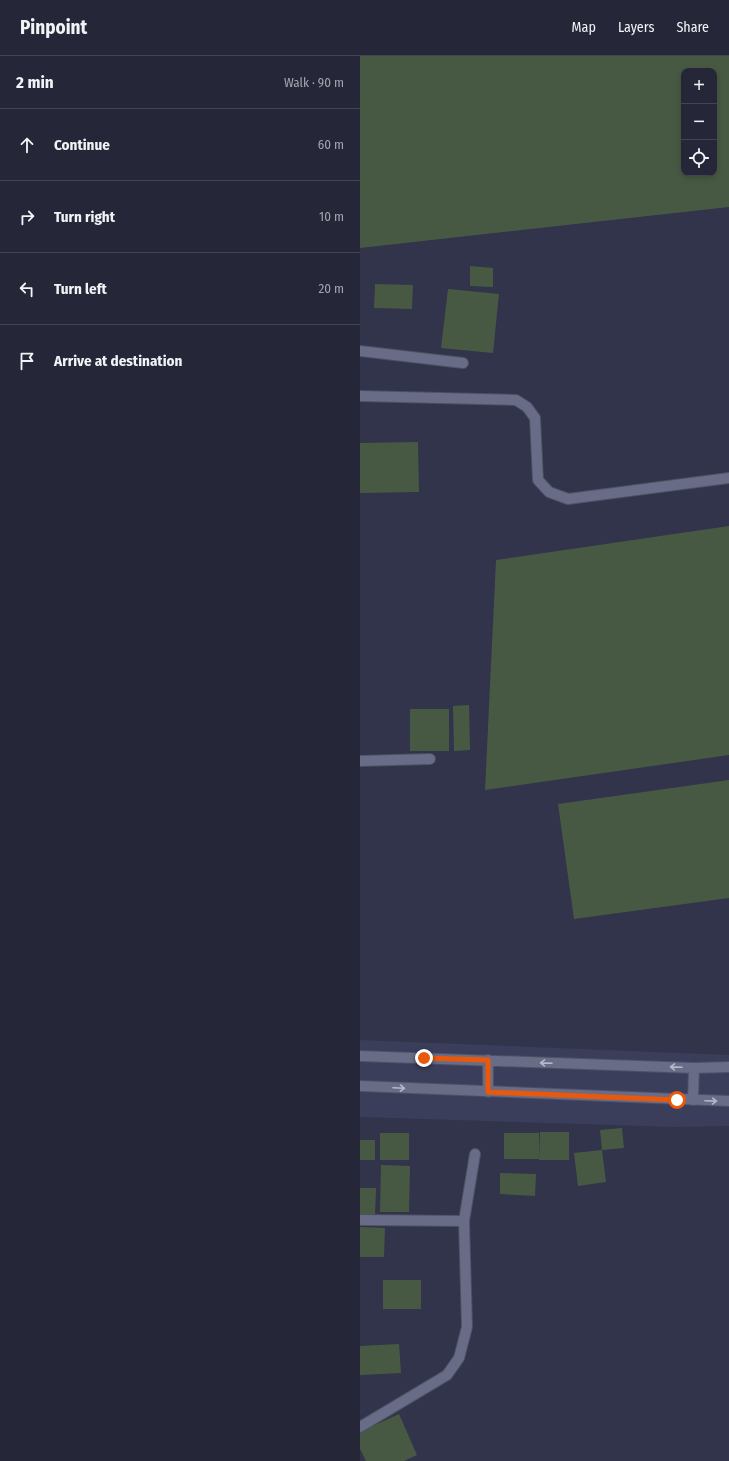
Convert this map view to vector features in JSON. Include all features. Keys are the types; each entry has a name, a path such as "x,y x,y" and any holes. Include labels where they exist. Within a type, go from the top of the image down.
{"street":[{"path":"360,351 463,363"},
{"path":"360,396 516,400 527,406 535,418 538,480 549,492 568,499 729,478"},
{"path":"360,761 430,759"},
{"path":"360,1056 694,1068 729,1067"},
{"path":"488,1060 488,1092"},
{"path":"693,1100 694,1068"},
{"path":"360,1086 729,1101"},
{"path":"360,1427 447,1375 459,1358 467,1327 464,1221 476,1154"},
{"path":"360,1220 464,1221"}],"shaded area":[{"path":"360,1040 729,1055 729,1126 676,1127 360,1117"}],"building":[{"path":"360,56 729,56 729,207 360,248"},
{"path":"470,266 493,268 493,287 470,286"},
{"path":"375,284 413,285 412,309 374,308"},
{"path":"448,289 499,294 493,353 441,348"},
{"path":"418,442 419,492 360,493 360,443"},
{"path":"729,526 729,755 485,790 496,560"},
{"path":"469,705 470,750 454,751 453,706"},
{"path":"410,709 449,709 449,751 410,751"},
{"path":"729,780 729,898 574,919 558,804"},
{"path":"622,1128 624,1148 602,1150 600,1130"},
{"path":"540,1132 569,1132 569,1160 539,1160"},
{"path":"380,1133 409,1133 409,1160 380,1160"},
{"path":"504,1133 539,1133 539,1159 504,1159"},
{"path":"360,1140 375,1140 375,1160 360,1160"},
{"path":"602,1150 606,1182 578,1186 574,1153"},
{"path":"381,1165 410,1166 409,1212 380,1212"},
{"path":"500,1173 536,1174 535,1196 500,1194"},
{"path":"360,1188 376,1188 375,1216 360,1216"},
{"path":"360,1227 385,1228 384,1257 360,1257"},
{"path":"383,1280 421,1280 421,1309 383,1309"},
{"path":"399,1344 401,1373 360,1375 360,1346"},
{"path":"399,1414 417,1455 404,1461 366,1461 360,1449 360,1432"}],"route":[{"path":"424,1058 488,1060 488,1092 677,1100"}]}
